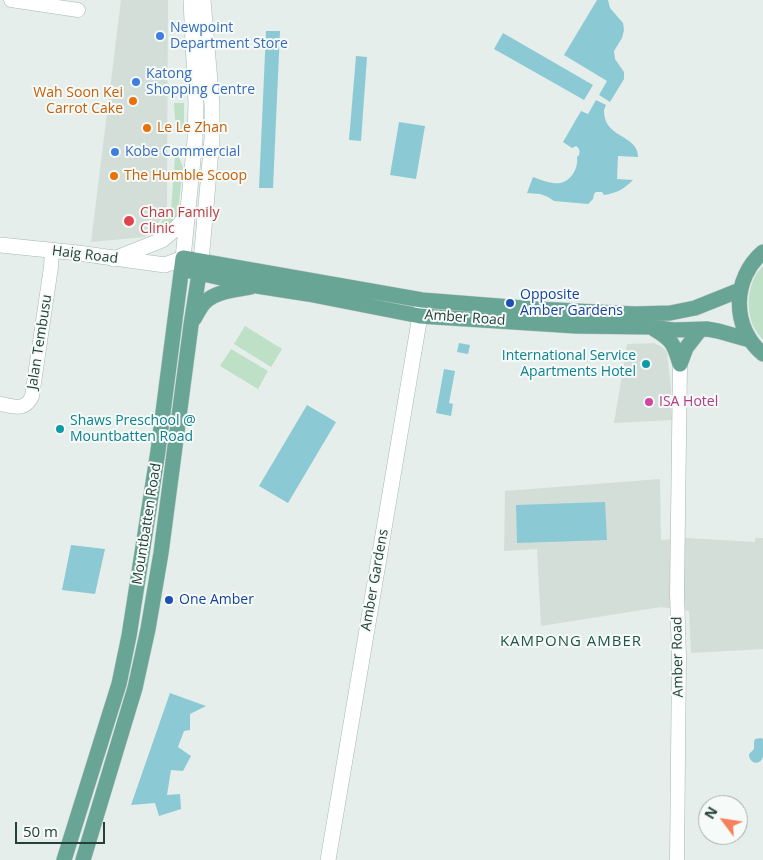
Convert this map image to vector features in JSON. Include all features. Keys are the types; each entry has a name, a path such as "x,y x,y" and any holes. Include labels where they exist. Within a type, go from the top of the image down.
{"main road":[{"path":"763,252 747,270 740,290 739,308 742,325 750,340 763,354"},
{"name":"Amber Road","path":"178,264 422,300 536,310 644,314 670,313 696,308 740,290"},
{"name":"Mountbatten Road","path":"64,860 119,684 129,636 158,451 178,264"},
{"name":"Amber Road","path":"200,266 257,286 420,316 576,326 651,327 673,330 718,331 750,340"},
{"name":"Mountbatten Road","path":"83,860 135,688 148,629 161,553 200,266"},
{"path":"191,325 204,303 210,298 221,293 257,286"},
{"path":"651,327 667,336 674,347 680,364"},
{"path":"680,364 686,348 700,330"}],"street":[{"path":"11,0 78,10"},
{"name":"Mountbatten Road","path":"178,264 188,215 195,140 196,112 191,0"},
{"name":"Mountbatten Road","path":"200,266 212,139 212,105 203,0"},
{"path":"114,259 162,240 188,215"},
{"name":"Haig Road","path":"0,245 165,265 178,264"},
{"name":"Jalan Tembusu","path":"0,404 23,406 32,396 52,251"},
{"name":"Amber Gardens","path":"328,860 422,300"},
{"name":"Amber Road","path":"677,860 679,657 677,593 680,364"}],"shaded area":[{"name":"Katong Shopping Centre","path":"121,0 168,0 167,213 145,237 91,242"},
{"path":"654,343 667,352 672,420 614,423 627,344"},
{"path":"660,479 661,540 687,538 755,542 755,538 763,538 763,649 691,653 689,611 661,607 541,626 537,549 504,551 505,491"}],"green space":[{"path":"174,103 184,103 184,129 178,131 175,118"},
{"path":"177,153 183,167 177,218 160,233 156,228 171,211 175,157"},
{"path":"763,266 763,340 752,323 749,301 751,285"},
{"path":"245,326 282,349 271,367 234,344"},
{"path":"231,349 268,371 258,389 220,366"}],"water":[{"path":"597,0 608,0 610,8 623,23 624,30 622,38 614,51 615,59 624,72 624,79 610,102 599,95 607,81 564,55"},
{"path":"266,31 280,31 273,188 259,188"},
{"path":"503,33 593,85 584,100 494,49"},
{"path":"356,56 367,57 361,141 349,140"},
{"path":"596,100 606,105 604,114 608,125 635,146 638,157 618,156 617,179 633,180 617,192 604,195 602,192 596,192 588,204 554,201 540,194 527,193 533,177 558,183 568,180 574,172 579,150 576,146 572,148 563,142 581,111 588,114"},
{"path":"399,122 425,126 416,179 390,175"},
{"path":"459,343 470,345 468,354 457,352"},
{"path":"444,369 455,371 449,403 453,404 451,416 436,413"},
{"path":"307,405 336,422 288,503 259,486"},
{"path":"605,502 607,540 517,543 516,505"},
{"path":"71,545 105,549 95,594 62,590"},
{"path":"170,693 206,706 190,714 190,730 184,731 178,747 191,756 183,771 171,770 167,795 180,794 181,809 159,816 155,803 131,805"},
{"path":"755,739 763,739 763,757 760,762 755,763 749,757 749,754 754,749"}],"place":[{"name":"Newpoint Department Store","path":"160,36"},
{"name":"Katong Shopping Centre","path":"136,82"},
{"name":"Wah Soon Kei Carrot Cake","path":"133,101"},
{"name":"Le Le Zhan","path":"147,128"},
{"name":"Kobe Commercial","path":"115,152"},
{"name":"The Humble Scoop","path":"114,176"},
{"name":"Chan Family Clinic","path":"129,221"},
{"name":"Opposite Amber Gardens","path":"510,303"},
{"name":"International Service Apartments Hotel","path":"646,364"},
{"name":"ISA Hotel","path":"649,402"},
{"name":"Shaws Preschool @ Mountbatten Road","path":"60,429"},
{"name":"One Amber","path":"169,600"}],"district":[{"name":"KAMPONG AMBER","path":"571,642"}]}
